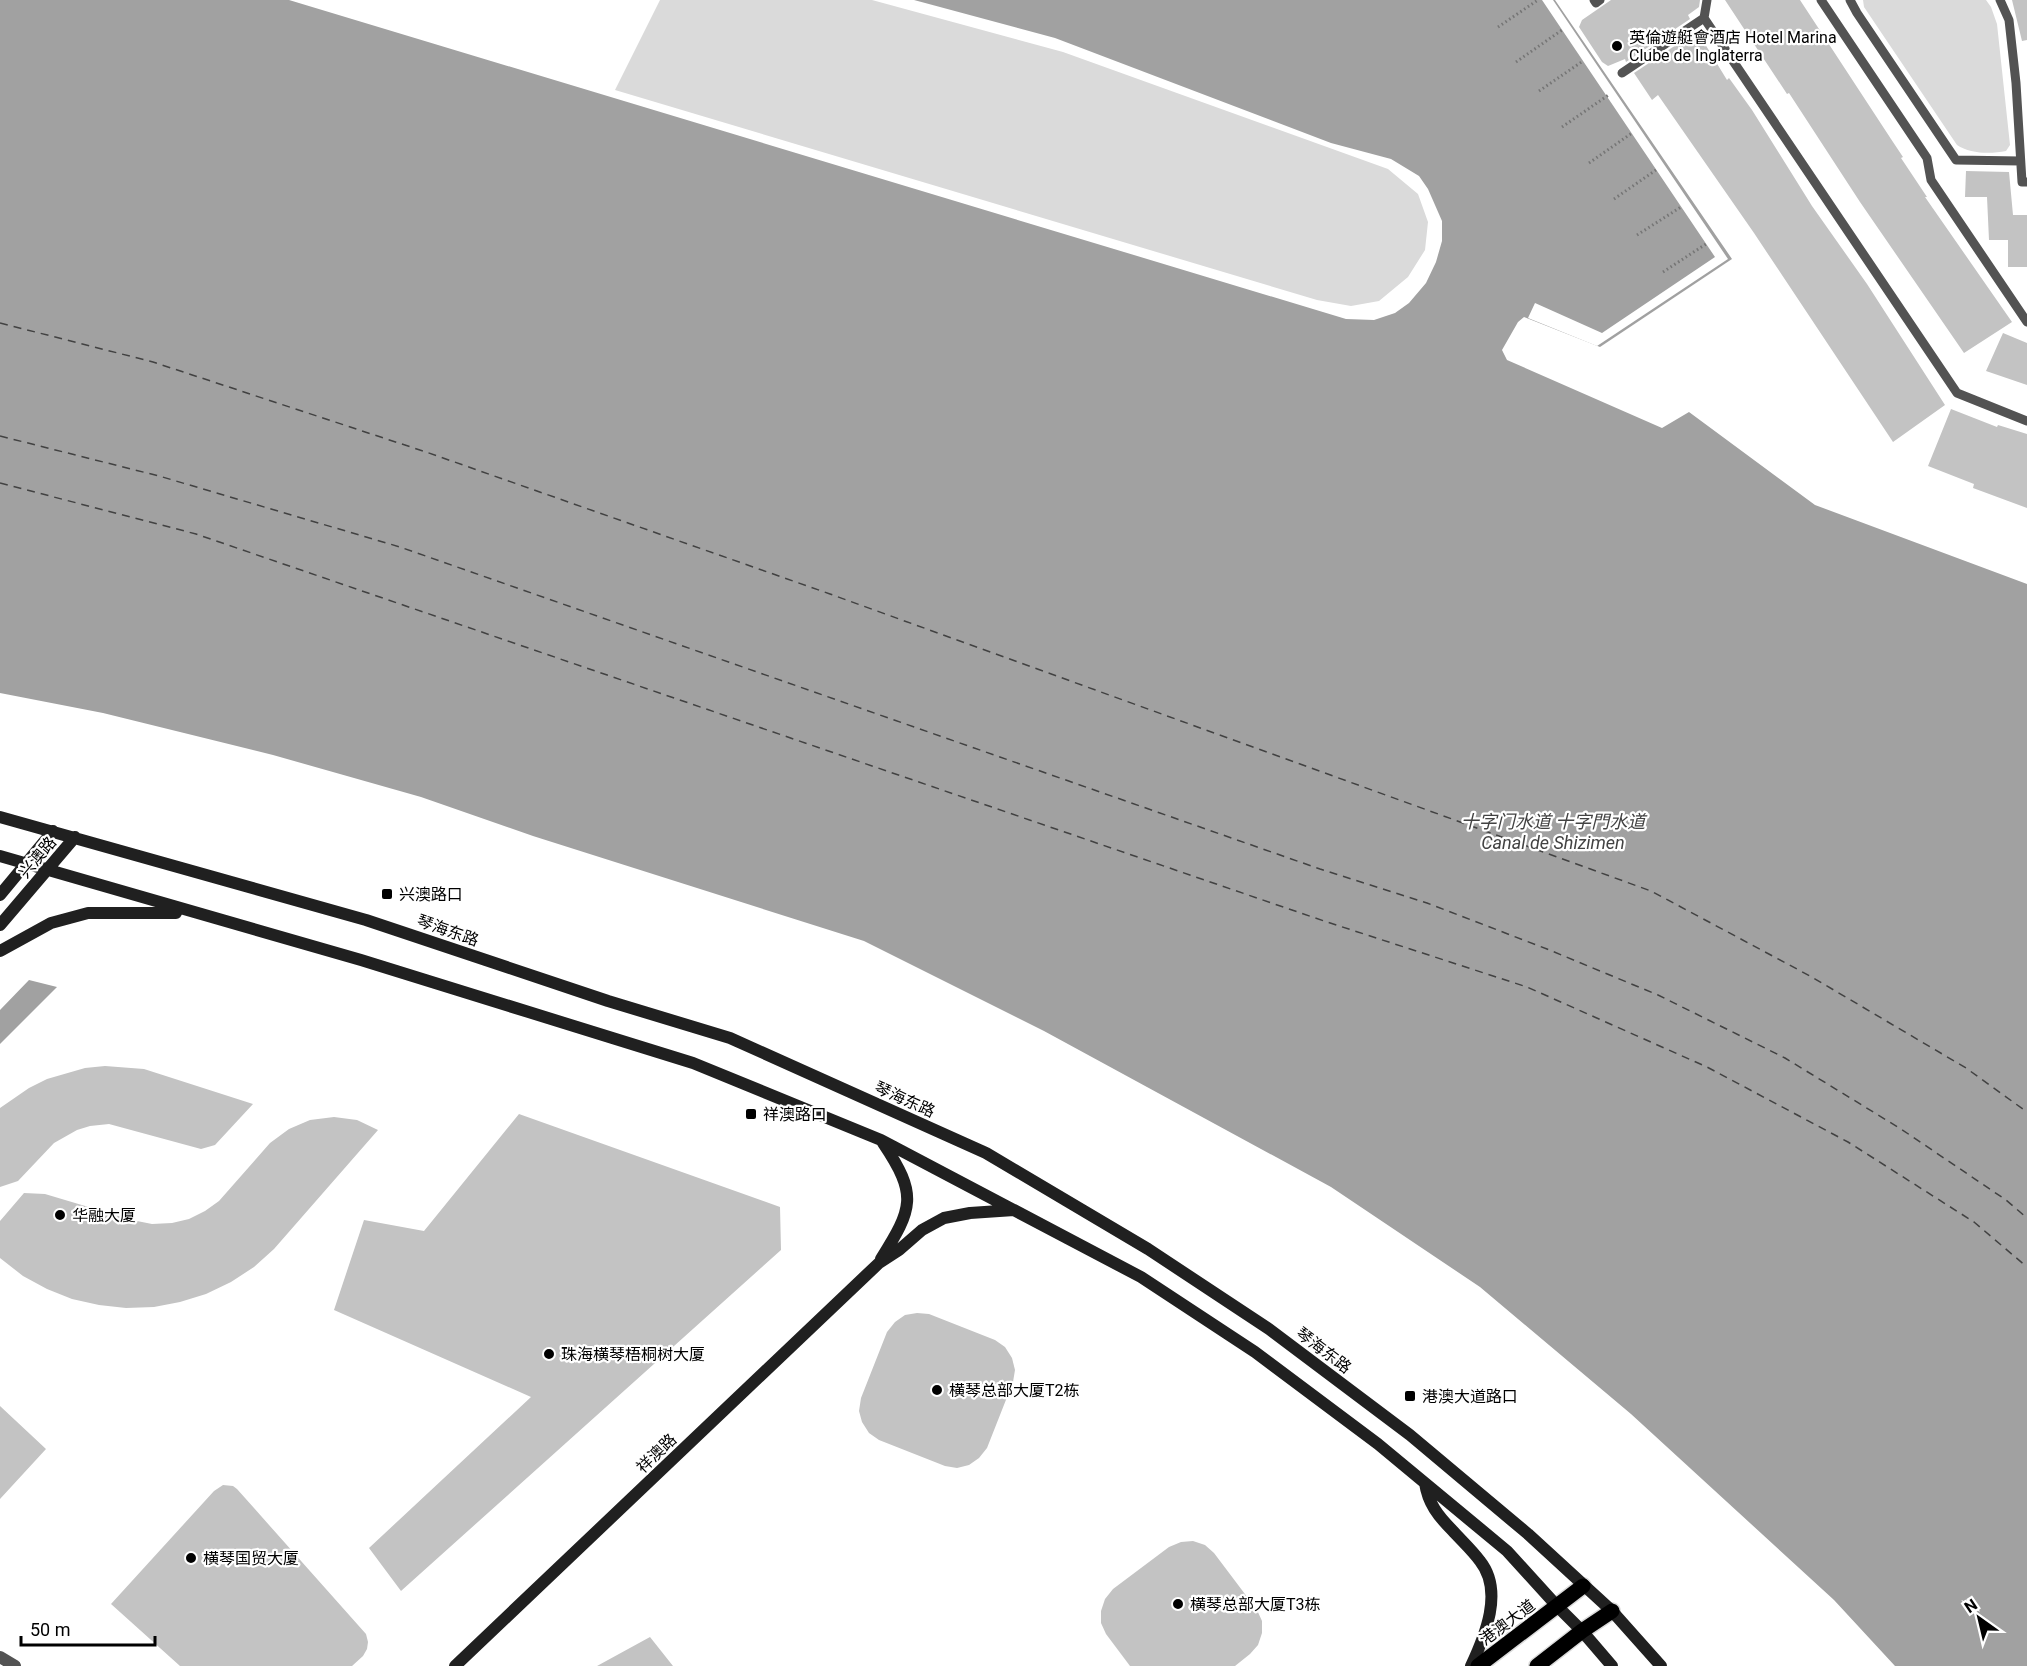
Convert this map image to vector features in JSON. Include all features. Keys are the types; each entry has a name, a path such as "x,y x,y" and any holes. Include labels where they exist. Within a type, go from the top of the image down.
{"main road":[{"name":"琴海东路","path":"0,817 366,920 608,1001 730,1038 986,1153 1148,1249 1269,1329 1410,1435 1528,1534 1612,1611 1662,1666"},
{"name":"兴澳路","path":"0,895 53,831"},
{"name":"兴澳路","path":"0,925 75,837"},
{"path":"0,856 361,960 693,1063 882,1140 1141,1278 1255,1352 1378,1444 1507,1551 1612,1666"},
{"path":"0,951 51,923 87,913 194,913"},
{"name":"祥澳路","path":"879,1263 900,1229 906,1212 907,1190 898,1166 882,1140"},
{"name":"祥澳路","path":"455,1666 879,1263 899,1250 922,1230 944,1218 1015,1209"},
{"path":"1425,1483 1427,1499 1444,1522 1482,1562 1492,1586 1490,1611 1483,1640 1471,1666"},
{"name":"港澳大道","path":"1478,1666 1583,1586"},
{"path":"1537,1666 1612,1611"}],"street":[{"path":"0,1657 15,1666"}],"lane":[{"path":"1594,0 1596,3 1600,0"},
{"path":"1707,0 1704,18 1957,393 2027,421"},
{"path":"1821,0 1927,158 1931,180 2027,322"},
{"path":"1850,0 1956,160 2020,160"},
{"path":"2000,0 2009,20 2016,83 2022,182 2027,182"},
{"path":"1622,73 1704,18"}],"path":[{"path":"1498,27 1538,0"},
{"path":"1516,62 1562,30"},
{"path":"1539,91 1583,61"},
{"path":"1562,127 1610,94"},
{"path":"1589,163 1632,133"},
{"path":"1614,199 1656,170"},
{"path":"1637,236 1681,207"},
{"path":"1663,272 1706,243"}],"shaded area":[{"path":"660,0 872,0 1063,52 1388,169 1418,194 1428,222 1425,250 1408,277 1379,301 1351,306 1317,300 615,90"},
{"path":"1863,0 1986,0 1997,24 2010,145 2006,151 1981,152 1957,145 1864,7"}],"water":[{"name":"十字门水道 十字門水道 Canal de Shizimen","path":"0,0 289,0 1346,319 1374,320 1395,313 1409,303 1426,283 1436,262 1442,241 1442,221 1428,189 1419,176 1391,159 1331,143 1055,38 914,0 1555,0 1732,259 1600,347 1524,317 1518,322 1502,350 1507,360 1662,428 1689,412 1815,505 2027,584 2027,1666 1895,1666 1834,1600 1631,1414 1480,1287 1331,1187 1044,1031 864,941 533,836 421,797 273,755 103,713 0,693"},
{"path":"29,980 57,987 0,1044 0,1010"}],"pier":[{"path":"1542,0 1553,0 1728,259 1597,346 1528,318 1535,303 1602,333 1715,257"}],"building":[{"name":"英倫遊艇會酒店 Hotel Marina Clube de Inglaterra","path":"1611,0 1700,0 1699,7 1688,15 1690,19 1626,62 1625,59 1608,66 1602,62 1579,27 1582,20"},
{"path":"1725,0 1800,0 1903,157 1901,158 1927,197 1925,197 2012,322 1964,353"},
{"path":"2012,0 2027,0 2027,40 2022,41"},
{"path":"1697,31 1727,80 1729,78 1752,110 1812,206 1867,284 1945,405 1893,442 1754,233 1658,95 1652,100 1634,73"},
{"path":"1966,171 2009,172 2013,215 2027,215 2027,267 2008,267 2008,240 1989,240 1987,197 1965,197"},
{"path":"2003,333 2027,343 2027,385 1986,371"},
{"path":"1951,409 1997,427 1998,425 2027,434 2027,508 1973,488 1974,484 1928,466"},
{"path":"105,1066 144,1069 253,1104 215,1145 201,1149 109,1124 77,1130 54,1143 18,1181 0,1187 0,1108 47,1079 85,1068"},
{"name":"珠海横琴梧桐树大厦","path":"519,1114 780,1207 781,1250 401,1591 369,1548 531,1397 334,1310 364,1220 424,1231"},
{"name":"华融大厦","path":"334,1117 357,1120 378,1130 274,1249 254,1267 206,1294 154,1307 126,1308 99,1305 72,1299 47,1289 23,1276 0,1258 0,1221 24,1193 45,1194 152,1224 189,1219 219,1201 270,1143 289,1129 310,1120"},
{"name":"横琴总部大厦T2栋","path":"929,1314 995,1340 1005,1347 1012,1358 1015,1370 1013,1382 987,1448 969,1465 957,1468 945,1466 879,1440 869,1433 862,1422 859,1411 861,1398 887,1332 905,1315"},
{"path":"0,1406 46,1449 0,1499"},
{"path":"223,1485 237,1489 366,1634 367,1649 352,1666 180,1666 111,1604 214,1491"},
{"name":"横琴总部大厦T3栋","path":"1193,1541 1205,1545 1214,1553 1257,1610 1262,1621 1262,1633 1258,1645 1235,1666 1130,1666 1106,1634 1101,1623 1101,1611 1105,1599 1113,1589 1169,1547 1181,1542"},
{"path":"650,1637 673,1666 597,1666"}],"ferry route":[{"path":"0,323 153,362 426,452 830,594 1651,891 1810,976 1966,1068 2027,1112"},
{"path":"0,436 159,476 400,547 1320,869 1427,903 1547,949 1658,995 1785,1058 1901,1129 2006,1200 2027,1218"},
{"path":"0,483 196,534 1324,921 1527,987 1707,1067 1848,1142 1974,1222 2027,1267"}],"place":[{"name":"英倫遊艇會酒店 Hotel Marina Clube de Inglaterra","path":"1617,46"},
{"name":"兴澳路口","path":"387,894"},
{"name":"祥澳路口","path":"751,1114"},
{"name":"华融大厦","path":"60,1215"},
{"name":"珠海横琴梧桐树大厦","path":"549,1354"},
{"name":"横琴总部大厦T2栋","path":"937,1390"},
{"name":"港澳大道路口","path":"1410,1396"},
{"name":"横琴国贸大厦","path":"191,1558"},
{"name":"横琴总部大厦T3栋","path":"1178,1604"}]}
